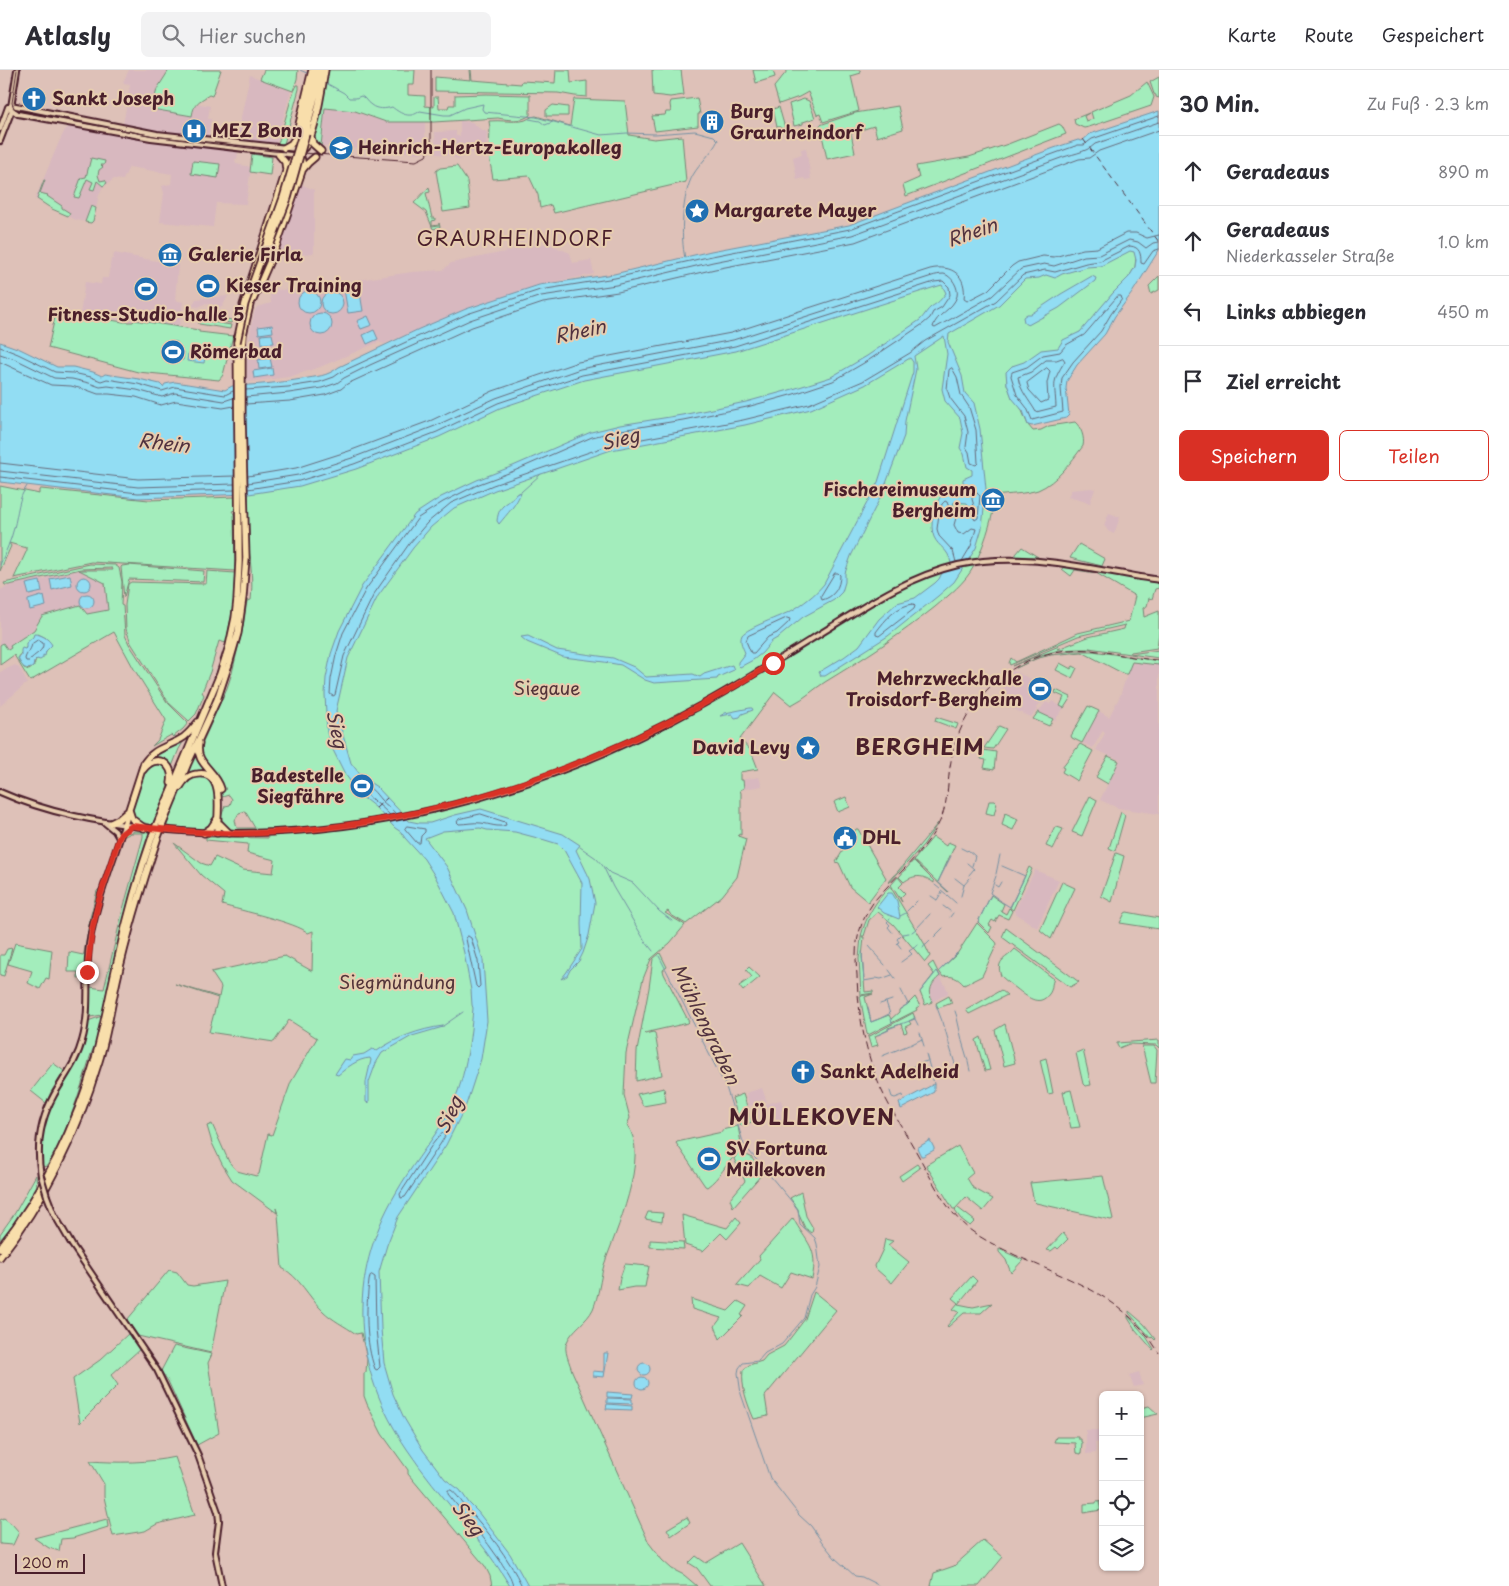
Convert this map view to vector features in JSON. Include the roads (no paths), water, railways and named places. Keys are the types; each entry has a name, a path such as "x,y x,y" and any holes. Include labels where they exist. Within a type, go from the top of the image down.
{"highway":[{"path":"312,70 315,88"},
{"path":"159,826 216,700 238,633 242,578 242,350 246,319 258,278 288,198 315,88 316,70"},
{"path":"246,319 276,247 302,171 303,166 299,153 321,70"},
{"path":"315,88 325,70"},
{"path":"284,148 304,135"},
{"path":"304,135 321,151"},
{"path":"168,795 210,700 229,646 242,578 238,326 245,295 286,171 299,153 306,148 304,135"},
{"path":"237,342 245,304 304,135"},
{"path":"279,154 285,162 286,171"},
{"path":"302,171 315,157"},
{"path":"124,825 144,763 154,751 176,742 189,732 197,723 210,700"},
{"path":"203,730 198,750 202,761 219,782 221,796 218,822 204,833"},
{"path":"0,1248 22,1218 65,1140 95,1057 132,900 159,826 172,779 171,772 166,764 158,760 152,761 141,773"},
{"path":"170,804 182,783 188,778 199,773 207,775 214,780 219,798 218,833"},
{"path":"111,823 120,819 129,810"},
{"path":"129,810 132,819 144,828"},
{"path":"218,822 229,833"},
{"path":"0,1257 32,1212 51,1179 72,1136 85,1103 102,1052 130,925 156,834"}],"main road":[{"path":"0,129 10,107 17,70"},
{"path":"12,99 24,109"},
{"path":"10,107 157,134 284,148 299,153"},
{"path":"10,107 18,114 151,138 279,154 299,153"},
{"path":"0,141 10,118 10,107"},
{"path":"10,118 18,114"},
{"path":"0,792 50,810 144,828 204,833 264,833 365,823 492,794 551,774 608,751 677,719 753,676 871,602 905,584 939,570 974,562 1039,561 1159,580"},
{"path":"100,821 115,831 120,837"},
{"path":"124,825 99,900 92,930 88,962 86,1020 82,1041 75,1059 53,1097 40,1133 41,1176 54,1214 72,1245 157,1370 195,1450 218,1512 216,1552 222,1586"},
{"path":"120,837 132,826"}],"water":[{"path":"1159,111 1159,250 1105,334 1077,365 1067,381 1069,415 1066,418 1032,426 1028,425 1023,411 1012,398 1007,384 1006,372 1012,366 1024,362 1041,350 1058,348 1063,340 1080,332 1129,277 1135,267 1134,252 1130,251 1101,266 1087,267 1062,274 1055,278 1046,275 1039,278 1025,279 999,305 949,334 948,342 962,376 965,393 974,403 980,429 986,489 982,528 976,548 954,582 888,636 825,676 821,676 819,672 859,646 879,619 897,603 915,598 935,583 951,563 948,554 934,537 932,527 933,515 942,495 955,486 965,494 971,493 971,488 963,482 963,479 972,475 972,470 967,467 964,454 960,448 963,433 960,418 945,401 942,389 947,354 944,336 914,356 916,369 905,421 904,436 882,494 851,556 845,573 842,592 834,600 803,617 772,641 753,660 740,667 738,665 738,662 745,653 741,642 742,635 791,611 809,599 824,584 878,482 913,372 913,362 910,358 865,385 811,409 745,425 611,450 495,490 454,508 431,527 378,596 348,658 336,711 351,763 363,778 377,787 409,821 430,823 481,809 563,834 580,845 576,850 590,879 595,903 589,935 583,953 567,976 561,979 582,949 582,883 564,850 558,844 515,832 480,828 443,831 425,838 447,867 467,910 483,960 487,1021 481,1059 466,1105 446,1145 398,1217 387,1245 379,1272 384,1363 393,1394 404,1418 423,1450 445,1479 460,1490 478,1512 510,1554 528,1586 510,1586 499,1568 419,1467 407,1449 389,1418 375,1387 366,1355 362,1322 363,1290 369,1257 380,1225 396,1193 442,1124 456,1097 468,1053 473,1008 464,953 454,913 436,878 424,859 401,832 361,796 345,774 332,748 327,733 325,694 331,654 339,631 362,586 415,514 441,497 591,432 746,402 831,377 867,356 920,320 946,293 942,285 736,351 584,380 500,408 439,437 356,469 300,486 249,494 138,498 0,482 0,342 20,349 57,367 73,367 102,376 105,374 139,379 160,384 163,387 165,384 175,382 225,390 232,386 276,383 317,377 330,373 419,329 466,309 539,285 614,274 711,251 849,225 1054,148 1078,140 1082,141 1090,134","holes":["954,502 967,503 969,507 967,512 959,510 953,505"]},
{"path":"1092,276 1096,278 1095,281 1059,308 1028,325 1024,322 1023,317 1027,314 1031,314"},
{"path":"359,287 363,311 348,313 344,289"},
{"path":"309,291 317,294 320,302 317,310 309,313 301,310 298,302 301,294"},
{"path":"332,292 340,295 343,303 340,311 332,314 324,311 321,303 324,295"},
{"path":"321,313 329,316 332,324 329,332 321,335 313,332 310,324 313,316"},
{"path":"368,316 372,325 361,329 357,321"},
{"path":"272,325 273,332 259,334 258,327"},
{"path":"374,330 378,339 367,344 363,335"},
{"path":"272,334 274,343 262,344 261,335"},
{"path":"170,341 177,342 174,351 184,353 183,360 167,358"},
{"path":"188,354 205,356 204,363 187,361"},
{"path":"270,358 272,367 259,369 258,360"},
{"path":"272,368 273,375 254,378 253,371"},
{"path":"521,492 514,505 499,524 497,521 498,515 502,507 516,494"},
{"path":"70,575 72,585 52,590 50,579"},
{"path":"81,577 87,577 91,584 87,591 81,591 77,587 77,581"},
{"path":"40,581 42,592 29,595 26,584"},
{"path":"84,594 90,594 94,601 90,608 84,608 80,604 80,598"},
{"path":"44,596 46,606 30,610 28,600"},
{"path":"34,634 44,637 52,645 46,651 45,656 43,655 43,658 37,659 33,667 28,669 22,665 18,658 21,656 22,648 26,648 26,643"},
{"path":"528,636 557,650 613,658 634,667 646,677 693,674 700,677 732,665 734,670 717,679 654,683 645,680 621,665 563,657 527,642 521,637"},
{"path":"752,708 753,710 742,714 740,717 735,718 732,714 720,716 725,713"},
{"path":"888,893 892,893 897,901 899,919 884,913 877,907"},
{"path":"443,1026 412,1036 382,1053 369,1082 369,1103 366,1102 366,1082 370,1058 349,1066 338,1075 335,1074 345,1059 350,1060 353,1056 364,1054 372,1049 377,1051 400,1038"},
{"path":"934,1084 934,1092 901,1109 899,1103"},
{"path":"930,1140 934,1150 921,1156 917,1148"},
{"path":"604,1353 608,1353 604,1377 593,1376 593,1371 604,1372"},
{"path":"644,1363 650,1369 644,1375 638,1369"},
{"path":"642,1377 648,1383 642,1389 636,1383"},
{"path":"607,1392 633,1394 632,1398 607,1397"},
{"path":"607,1398 632,1399 632,1404 607,1403"},
{"path":"607,1404 632,1406 632,1410 606,1409"}],"waterway":[{"path":"300,70 309,74"},
{"path":"326,83 349,98 361,96 376,108 392,107 406,115 413,115 420,111 450,115 465,108 483,104 482,109 484,112 536,117 601,135 695,131 714,136 718,140 693,175 686,193 682,228 685,258"},
{"path":"529,119 540,121 545,125 553,122"},
{"path":"521,492 541,474"},
{"path":"0,565 13,533 20,501 27,486"},
{"name":"Mühlengraben","path":"580,847 596,858 603,866 613,887 653,951"},
{"path":"961,848 968,850 975,856 972,866"},
{"path":"996,874 1000,855"},
{"path":"948,891 938,882 951,856"},
{"path":"967,863 974,869 969,875"},
{"path":"1002,866 1025,876 1010,907 1002,902"},
{"path":"605,868 610,873 633,883 659,911 672,921"},
{"path":"996,876 990,893 1001,901"},
{"path":"955,878 964,885"},
{"path":"961,896 964,885 970,878"},
{"path":"995,885 998,887 1001,882"},
{"path":"935,885 946,894"},
{"path":"937,900 942,892"},
{"path":"947,895 956,903"},
{"path":"978,922 991,895"},
{"path":"931,896 937,900"},
{"path":"907,911 917,901"},
{"path":"943,906 950,911"},
{"path":"900,916 906,913"},
{"path":"950,917 953,913"},
{"path":"917,928 930,914"},
{"path":"890,919 887,922 892,932"},
{"path":"926,945 943,928"},
{"path":"912,932 916,929"},
{"path":"901,948 897,943 899,942 897,939 902,934 909,933"},
{"path":"901,962 912,954 909,951 918,945"},
{"path":"869,946 875,953"},
{"path":"862,952 864,981 875,979"},
{"path":"939,971 957,953"},
{"path":"875,954 885,965"},
{"name":"Mühlengraben","path":"659,956 726,1087 744,1145 793,1203 798,1210 800,1224 815,1238 817,1244 820,1267 804,1318 782,1344 765,1353 758,1361 743,1363 739,1368 741,1394 770,1478 799,1515 811,1526 835,1558 855,1576 862,1577 878,1585"},
{"path":"889,970 895,978"},
{"path":"920,992 937,971 940,976"},
{"path":"876,978 881,979 892,975"},
{"path":"900,1009 908,1004 901,990"},
{"path":"880,1004 892,1000"},
{"path":"886,1002 890,1014"},
{"path":"936,1005 942,1021"},
{"path":"868,1007 871,1022 879,1019"},
{"path":"955,1011 957,1017"},
{"path":"443,1026 463,1012"},
{"path":"881,1018 889,1014"},
{"path":"914,1017 918,1025"},
{"path":"957,1018 962,1040"},
{"path":"891,1019 892,1023"},
{"path":"904,1023 915,1019"},
{"path":"943,1022 949,1043"},
{"path":"878,1035 903,1023"},
{"path":"920,1033 924,1046"},
{"path":"910,1045 922,1039"},
{"path":"962,1041 968,1061"},
{"path":"949,1044 955,1064"},
{"path":"882,1056 909,1045"},
{"path":"926,1054 930,1068"},
{"path":"915,1065 927,1061"},
{"path":"968,1062 970,1071"},
{"path":"884,1075 888,1077 915,1066"},
{"path":"932,1075 934,1084"},
{"path":"890,1091 892,1097 895,1098 903,1095 904,1100"}],"tram line":[{"path":"17,70 12,103 14,108 19,111 160,137 273,151 416,161 426,156 431,146 431,70"}],"railway":[{"path":"1159,660 1092,650 1069,650 1047,654 1027,661 1008,672 991,686 965,720 956,740 945,806 940,821 920,852 869,908 859,932 856,956 861,1018 875,1075 894,1114 946,1204 969,1229 985,1240 1076,1282 1114,1304 1146,1334 1159,1353"}],"place":[{"name":"Sankt Joseph","path":"34,99"},
{"name":"Burg Graurheindorf","path":"712,122"},
{"name":"MEZ Bonn","path":"194,131"},
{"name":"Heinrich-Hertz-Europakolleg","path":"341,148"},
{"name":"Margarete Mayer","path":"697,211"},
{"name":"Galerie Firla","path":"170,255"},
{"name":"Kieser Training","path":"208,286"},
{"name":"Fitness-Studio-halle 5","path":"146,289"},
{"name":"Römerbad","path":"173,352"},
{"name":"Fischereimuseum Bergheim","path":"993,500"},
{"name":"Mehrzweckhalle Troisdorf-Bergheim","path":"1040,689"},
{"name":"David Levy","path":"808,748"},
{"name":"Badestelle Siegfähre","path":"362,786"},
{"name":"DHL","path":"845,838"},
{"name":"Sankt Adelheid","path":"803,1072"},
{"name":"SV Fortuna Müllekoven","path":"709,1159"}],"district":[{"name":"GRAURHEINDORF","path":"515,239"},
{"name":"BERGHEIM","path":"920,747"},
{"name":"MÜLLEKOVEN","path":"812,1117"}],"water label":[{"name":"Rhein","path":"972,232"},
{"name":"Rhein","path":"580,331"},
{"name":"Sieg","path":"620,439"},
{"name":"Rhein","path":"164,443"},
{"name":"Sieg","path":"337,729"},
{"name":"Sieg","path":"449,1115"},
{"name":"Sieg","path":"468,1518"}],"park label":[{"name":"Siegaue","path":"547,689"},
{"name":"Siegmündung","path":"397,983"}]}
